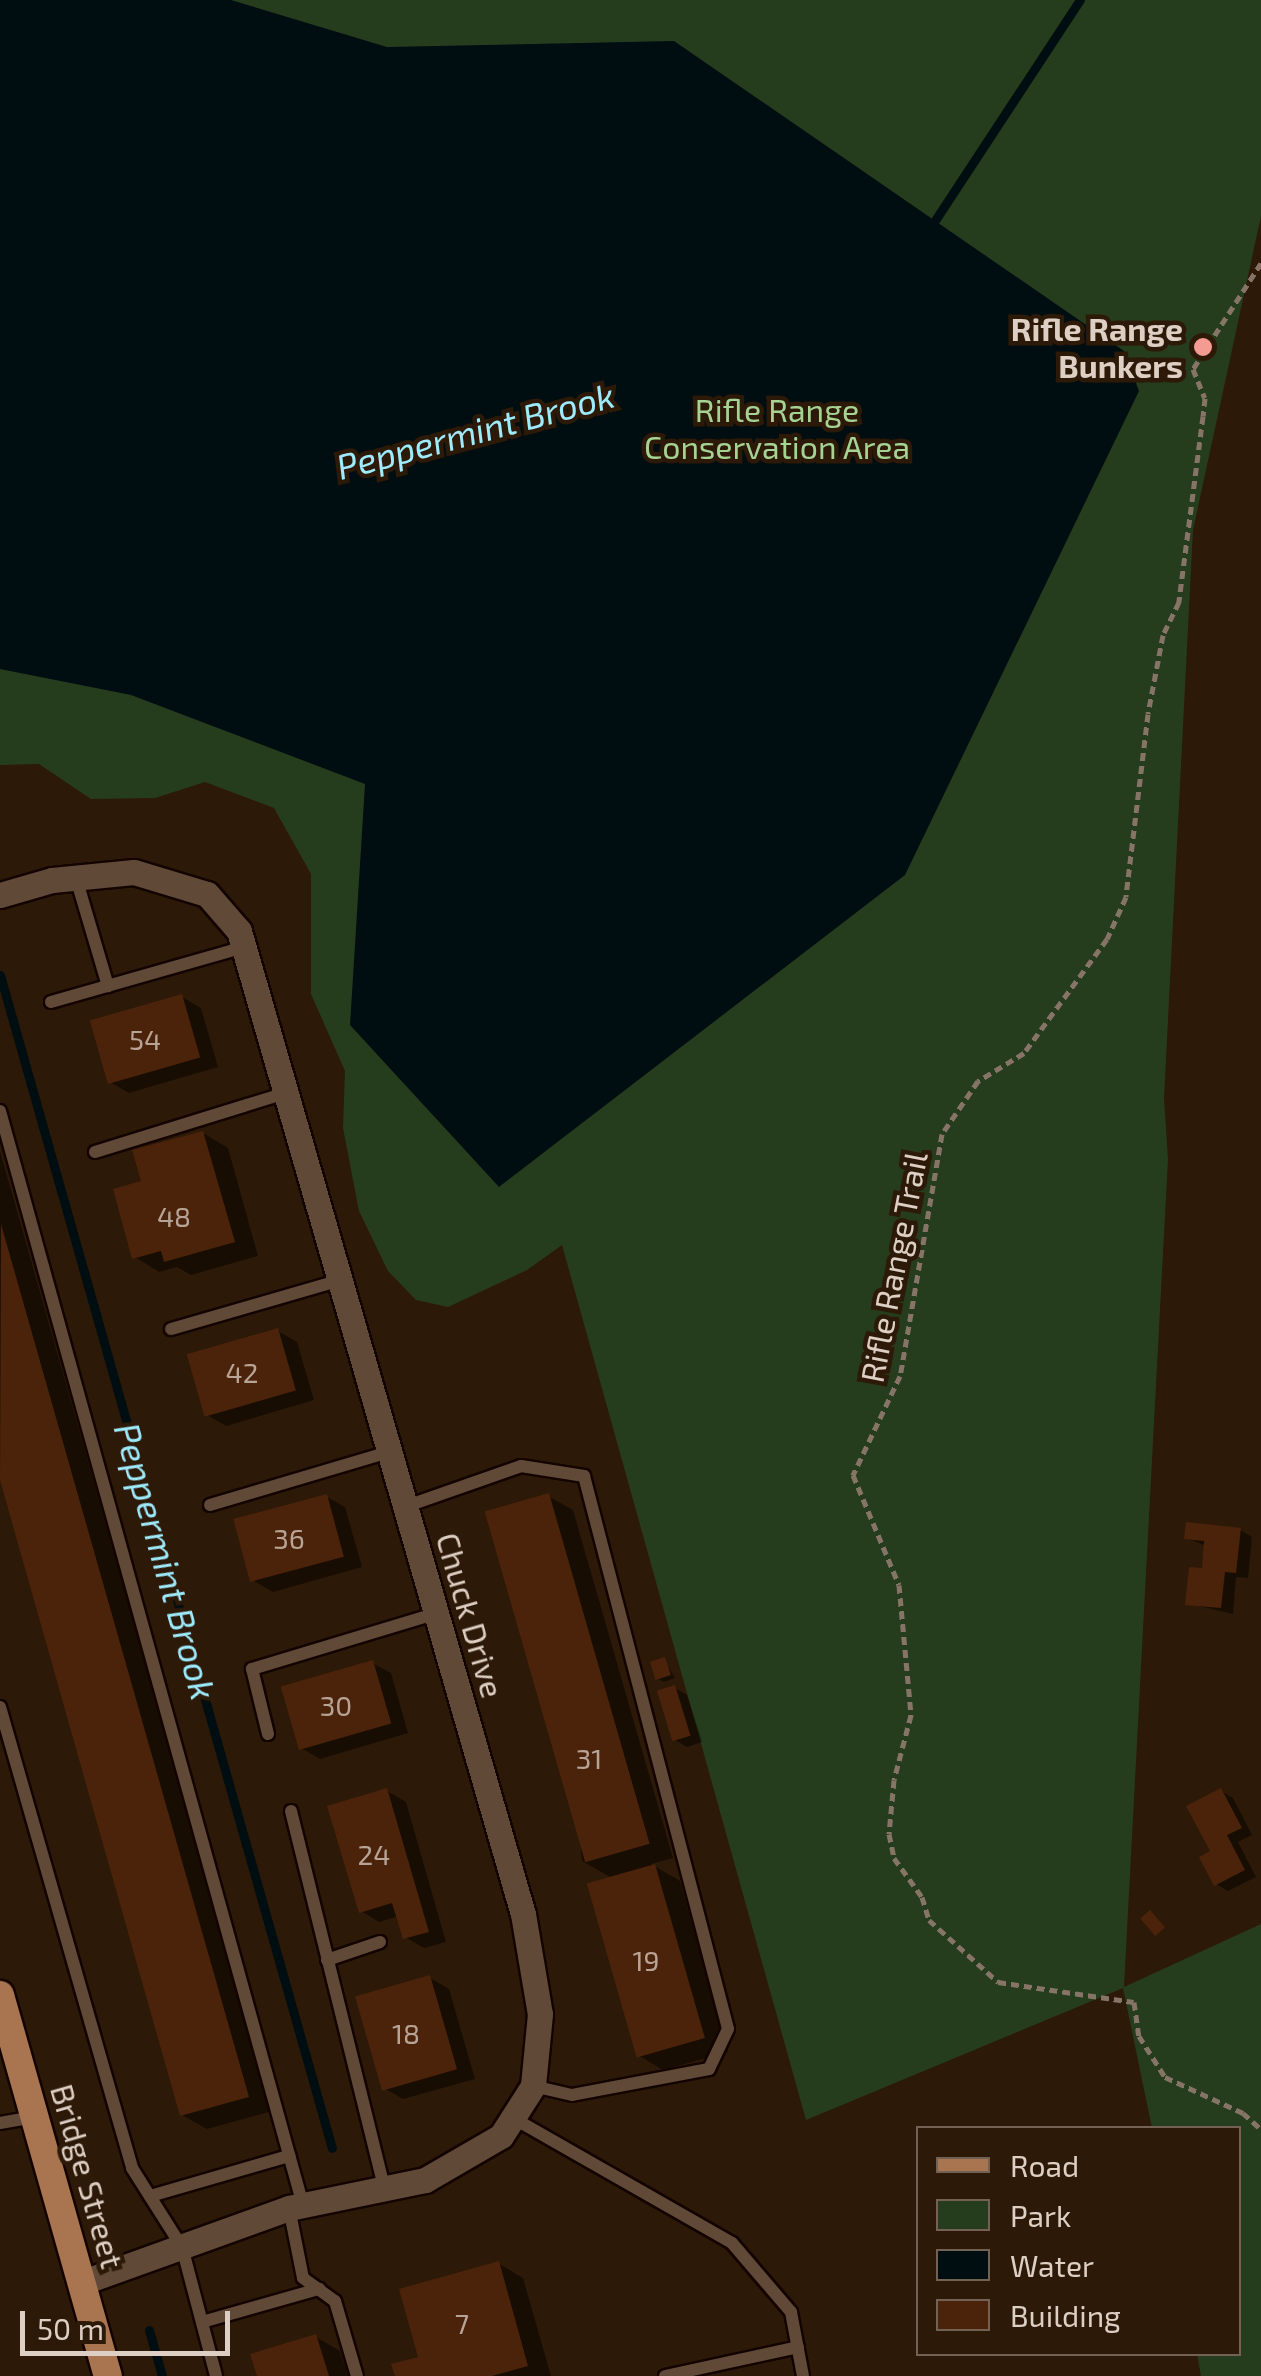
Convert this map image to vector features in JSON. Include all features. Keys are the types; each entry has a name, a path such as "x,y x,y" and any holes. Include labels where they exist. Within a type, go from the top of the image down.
{"main road":[{"name":"Bridge Street","path":"0,1995 108,2376"}],"street":[{"name":"Chuck Drive","path":"0,894 76,878 134,872 207,894 239,931 344,1279 523,1914 540,2014 533,2086 502,2136 426,2180 296,2207 82,2283"}],"lane":[{"path":"76,878 108,986"},
{"path":"51,1002 244,947"},
{"path":"96,1152 288,1092"},
{"path":"0,1111 289,2156 303,2278 335,2301 357,2376"},
{"path":"171,1330 344,1279"},
{"path":"210,1505 392,1451"},
{"path":"407,1506 521,1466 584,1476 728,2029 709,2070 572,2094 533,2086"},
{"path":"268,1734 252,1669 436,1613"},
{"path":"0,1706 132,2168 182,2247 216,2376"},
{"path":"291,1811 384,2188"},
{"path":"327,1960 380,1942"},
{"path":"0,2123 35,2117"},
{"path":"513,2118 732,2243 791,2312 803,2376"},
{"path":"150,2196 289,2156"},
{"path":"202,2322 319,2289"},
{"path":"665,2376 798,2347"}],"path":[{"name":"Rifle Range Trail","path":"1261,263 1193,369 1205,398 1203,416 1179,602 1164,636 1150,700 1126,897 1078,982 1041,1022 1024,1053 978,1082 942,1134 900,1376 854,1475 898,1585 910,1668 911,1715 890,1801 890,1846 939,1933 998,1982 1134,2002 1140,2036 1164,2078 1243,2113 1261,2130"}],"green space":[{"name":"Rifle Range Conservation Area","path":"0,0 1261,0 1261,216 1193,530 1164,1098 1168,1159 1124,1987 1261,1924 1261,2376 1201,2376 1197,2356 1241,2356 1241,2126 1152,2126 1123,1988 806,2120 562,1245 527,1270 448,1307 416,1300 388,1271 359,1211 343,1128 345,1071 311,994 311,874 274,808 205,782 155,798 91,799 39,764 0,765"}],"water":[{"path":"0,0 231,0 387,47 674,41 1124,351 1139,391 905,875 499,1187 350,1025 365,784 131,695 0,669"}],"building":[{"path":"182,994 200,1057 108,1084 90,1020"},
{"path":"203,1131 235,1242 164,1262 161,1251 132,1259 113,1189 141,1181 132,1150"},
{"path":"1,1224 249,2097 180,2116 0,1480"},
{"path":"278,1328 296,1390 205,1417 187,1354"},
{"path":"549,1493 650,1844 585,1862 485,1511"},
{"path":"327,1494 344,1557 250,1582 233,1519"},
{"path":"1186,1522 1241,1528 1236,1573 1225,1572 1221,1608 1185,1605 1189,1567 1202,1568 1204,1541 1184,1539"},
{"path":"665,1657 671,1675 656,1680 650,1662"},
{"path":"373,1660 391,1723 299,1750 281,1686"},
{"path":"675,1685 690,1736 672,1741 657,1691"},
{"path":"387,1788 429,1932 403,1939 392,1903 359,1913 327,1806"},
{"path":"1221,1788 1242,1828 1227,1835 1245,1870 1214,1886 1199,1857 1210,1851 1186,1806"},
{"path":"655,1864 705,2038 637,2058 587,1884"},
{"path":"1150,1910 1165,1927 1155,1936 1140,1919"},
{"path":"430,1975 457,2069 382,2091 355,1996"},
{"path":"499,2261 528,2366 492,2376 395,2376 391,2364 418,2357 399,2289"},
{"path":"316,2334 329,2376 257,2376 250,2354"}],"waterway":[{"name":"Peppermint Brook","path":"930,228 1080,0"},
{"name":"Peppermint Brook","path":"0,975 332,2148"},
{"name":"Peppermint Brook","path":"149,2330 162,2376"}],"place":[{"name":"Rifle Range Bunkers","path":"1203,347"}]}
